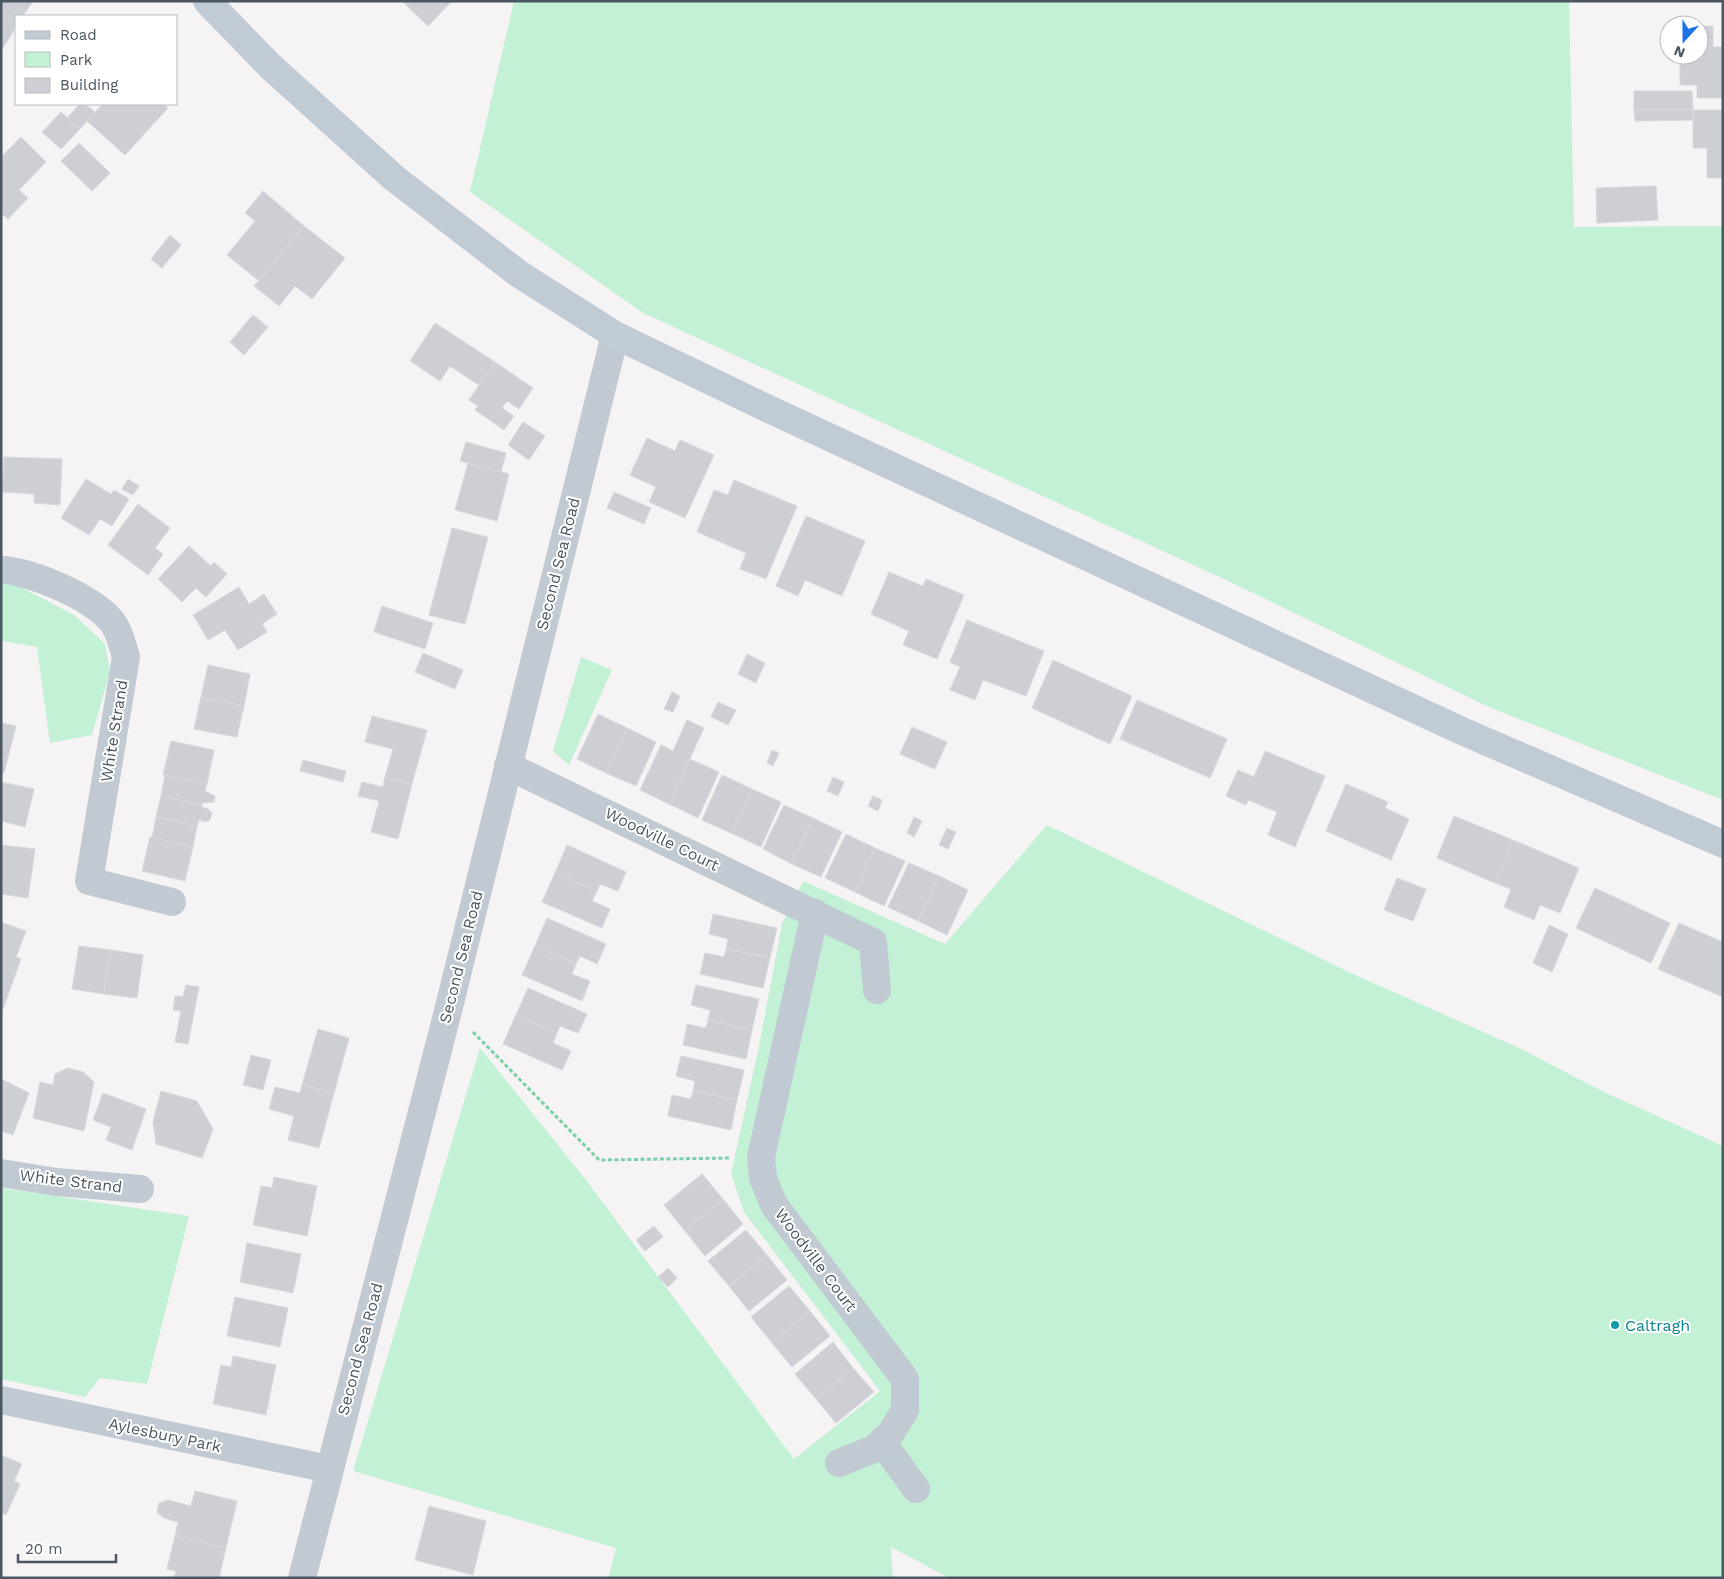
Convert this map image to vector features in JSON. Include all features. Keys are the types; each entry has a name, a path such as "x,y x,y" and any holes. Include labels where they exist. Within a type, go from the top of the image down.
{"main road":[{"path":"207,1 270,66 394,178 519,274 615,335 758,404 1462,731 1723,844"}],"street":[{"name":"Second Sea Road","path":"302,1578 328,1470 449,1007 615,335"},
{"name":"White Strand","path":"1,570 10,570 52,582 90,604 116,626 126,657 89,881 172,902"},
{"name":"Woodville Court","path":"508,766 873,942 877,990"},
{"name":"Woodville Court","path":"815,913 761,1157 763,1178 774,1205 905,1379 905,1410 891,1433 874,1449 839,1463"},
{"name":"White Strand","path":"1,1173 56,1182 140,1189"},
{"name":"Aylesbury Park","path":"1,1400 328,1470"},
{"path":"882,1442 916,1489"}],"path":[{"path":"449,1007 600,1160 761,1157"}],"green space":[{"path":"514,1 1569,1 1574,227 1723,226 1723,800 1491,708 1224,579 643,313 470,192"},
{"path":"1,583 13,583 74,615 105,644 110,671 92,735 50,743 37,647 1,641"},
{"path":"581,657 612,670 569,765 553,751"},
{"path":"1047,825 1351,973 1519,1048 1604,1092 1723,1146 1723,1578 949,1578 891,1547 893,1578 608,1578 616,1548 353,1471 480,1048 586,1180 794,1459 880,1391 744,1212 731,1174 758,1051 782,924 803,881 945,944"},
{"path":"1,1188 189,1216 147,1384 100,1378 85,1397 1,1379"}],"building":[{"path":"1,1 33,1 24,15 15,15 15,29 1,51"},
{"path":"402,1 452,1 428,26"},
{"path":"1709,26 1713,26 1713,47 1723,47 1723,98 1697,98 1697,85 1680,85 1680,65 1709,65"},
{"path":"1634,91 1692,91 1693,110 1634,110"},
{"path":"79,105 86,105 95,112 80,129 67,118"},
{"path":"102,105 165,105 168,108 125,155 87,121"},
{"path":"1634,110 1693,110 1693,120 1635,121"},
{"path":"1693,110 1723,110 1723,178 1707,178 1707,148 1693,148"},
{"path":"61,112 80,129 61,149 42,132"},
{"path":"21,137 46,162 19,190 28,198 8,219 1,213 1,157"},
{"path":"79,143 110,173 92,191 61,161"},
{"path":"1656,186 1658,220 1597,223 1596,188"},
{"path":"263,191 304,226 259,281 227,255 255,221 245,213"},
{"path":"304,226 345,258 312,299 295,286 279,306 254,286"},
{"path":"170,235 181,245 162,268 151,259"},
{"path":"253,315 268,327 244,355 230,342"},
{"path":"435,323 495,362 479,385 450,366 440,381 410,361"},
{"path":"495,362 533,388 519,409 507,401 502,408 514,416 504,430 475,410 478,406 469,400"},
{"path":"523,422 545,436 529,460 508,445"},
{"path":"647,438 675,451 680,440 714,455 685,518 649,502 656,487 630,475"},
{"path":"466,442 506,453 501,472 460,461"},
{"path":"4,457 62,459 60,505 34,503 34,494 2,492"},
{"path":"468,463 509,474 497,521 455,510"},
{"path":"86,479 111,494 114,490 129,499 112,526 100,519 89,535 61,518"},
{"path":"128,479 139,486 133,495 122,489"},
{"path":"734,480 797,506 766,579 740,569 746,553 697,532 714,490 728,495"},
{"path":"614,492 651,508 644,524 607,508"},
{"path":"138,504 170,528 155,548 163,554 148,575 108,545"},
{"path":"806,516 865,541 842,596 805,580 798,596 776,586"},
{"path":"452,528 488,537 465,624 429,615"},
{"path":"189,546 211,566 214,562 227,574 206,597 196,588 182,602 158,579"},
{"path":"889,572 923,586 926,579 964,595 937,659 903,645 909,631 871,614"},
{"path":"239,587 249,604 264,594 277,614 262,624 267,632 238,650 225,630 208,640 193,615"},
{"path":"382,606 433,623 425,649 374,632"},
{"path":"967,620 1044,651 1026,696 983,680 975,700 950,690 960,667 950,662"},
{"path":"423,653 463,670 455,689 415,672"},
{"path":"747,654 765,663 756,683 738,674"},
{"path":"1053,660 1132,696 1110,744 1032,708"},
{"path":"208,665 250,674 244,706 201,697"},
{"path":"672,692 680,696 673,712 664,709"},
{"path":"201,697 244,706 237,737 194,729"},
{"path":"1137,700 1227,739 1210,778 1120,739"},
{"path":"718,702 736,710 728,725 711,717"},
{"path":"598,714 627,728 606,773 577,759"},
{"path":"372,716 427,730 412,784 385,777 393,749 365,742"},
{"path":"687,720 704,728 669,804 640,790 661,745 673,751"},
{"path":"1,723 16,726 4,773 1,773"},
{"path":"912,727 947,742 935,769 900,754"},
{"path":"627,728 656,742 636,786 606,773"},
{"path":"171,741 214,750 207,784 163,775"},
{"path":"772,750 779,753 773,766 767,763"},
{"path":"1265,751 1325,776 1295,847 1268,835 1277,812 1248,800 1246,805 1226,796 1238,770 1254,777"},
{"path":"690,759 719,772 698,818 669,804"},
{"path":"303,760 346,771 343,782 300,771"},
{"path":"165,775 207,784 205,791 215,796 214,802 202,803 202,805 161,796"},
{"path":"722,775 752,789 731,833 702,820"},
{"path":"385,777 412,784 398,839 371,832 379,801 358,796 362,782 383,787"},
{"path":"833,777 844,782 838,796 827,791"},
{"path":"1,782 34,789 25,827 1,821"},
{"path":"1346,784 1388,802 1385,808 1409,819 1391,860 1326,831"},
{"path":"752,789 781,802 761,847 731,833"},
{"path":"161,796 202,805 202,807 212,813 210,820 205,822 199,820 197,826 156,817"},
{"path":"873,796 882,800 878,811 868,806"},
{"path":"784,805 813,818 792,864 763,849"},
{"path":"1454,816 1513,840 1495,883 1437,858"},
{"path":"156,817 197,826 193,847 152,838"},
{"path":"914,817 922,821 914,837 907,833"},
{"path":"813,818 842,832 821,877 792,864"},
{"path":"947,828 956,832 948,849 939,845"},
{"path":"846,834 875,848 855,892 825,878"},
{"path":"150,837 193,847 185,881 142,871"},
{"path":"1513,840 1579,868 1560,913 1540,905 1534,920 1504,907 1511,889 1495,883"},
{"path":"1,845 35,849 28,898 1,894 3,879 1,878"},
{"path":"567,845 626,872 618,891 600,884 597,891 555,873"},
{"path":"875,848 905,861 884,906 855,892"},
{"path":"909,863 939,876 918,921 888,907"},
{"path":"555,873 597,891 592,901 610,909 602,928 542,902"},
{"path":"939,876 968,890 947,935 918,921"},
{"path":"1397,878 1426,889 1413,921 1384,910"},
{"path":"1595,888 1670,923 1651,963 1576,928"},
{"path":"713,914 777,928 770,958 726,949 728,939 709,934"},
{"path":"547,918 606,944 597,964 580,956 576,964 535,946"},
{"path":"1,922 26,931 16,957 21,959 3,1009 1,1008"},
{"path":"1679,923 1723,942 1723,997 1658,969"},
{"path":"1549,925 1568,934 1552,972 1533,963"},
{"path":"79,946 111,950 104,994 72,989"},
{"path":"535,946 576,964 572,974 590,981 582,1001 522,975"},
{"path":"726,949 770,958 763,988 700,974 705,953 724,957"},
{"path":"111,950 143,955 137,998 104,994"},
{"path":"186,985 199,987 188,1044 175,1042 181,1011 173,1010 175,996 183,997"},
{"path":"696,985 759,999 752,1030 708,1020 710,1010 691,1005"},
{"path":"528,988 587,1014 578,1033 560,1026 557,1033 516,1015"},
{"path":"516,1015 557,1033 553,1043 571,1051 562,1070 503,1044"},
{"path":"708,1020 752,1030 746,1059 683,1045 687,1024 706,1028"},
{"path":"318,1029 349,1038 334,1093 302,1085"},
{"path":"251,1055 271,1060 263,1090 243,1085"},
{"path":"681,1056 744,1070 737,1100 693,1091 695,1081 676,1076"},
{"path":"68,1068 83,1072 94,1082 84,1131 33,1118 40,1082 53,1085 55,1074"},
{"path":"1,1079 29,1093 13,1135 1,1131"},
{"path":"302,1085 334,1093 319,1148 288,1140 294,1116 269,1109 275,1087 300,1093"},
{"path":"161,1091 197,1101 213,1129 202,1158 156,1144 153,1122"},
{"path":"693,1091 737,1100 731,1130 668,1116 672,1095 691,1099"},
{"path":"103,1093 146,1109 132,1150 106,1140 111,1127 93,1120"},
{"path":"702,1174 723,1199 685,1231 664,1205"},
{"path":"274,1177 317,1186 307,1236 253,1225 261,1186 272,1188"},
{"path":"723,1199 743,1224 705,1256 685,1231"},
{"path":"654,1226 663,1237 645,1251 636,1240"},
{"path":"746,1230 767,1255 729,1286 708,1261"},
{"path":"247,1243 301,1254 293,1293 240,1282"},
{"path":"767,1255 787,1280 749,1311 729,1286"},
{"path":"668,1268 677,1278 668,1287 658,1277"},
{"path":"789,1286 810,1311 772,1343 751,1317"},
{"path":"235,1297 288,1308 280,1347 227,1336"},
{"path":"810,1311 830,1336 792,1367 772,1343"},
{"path":"833,1342 853,1368 816,1399 795,1374"},
{"path":"233,1356 276,1365 266,1415 213,1404 221,1365 231,1367"},
{"path":"853,1368 874,1392 836,1423 816,1399"},
{"path":"1,1455 22,1464 14,1481 20,1484 6,1515 1,1512"},
{"path":"195,1491 237,1501 226,1548 175,1536 178,1522 164,1518 157,1512 159,1503 168,1500 191,1506"},
{"path":"429,1506 486,1521 473,1575 415,1560"},
{"path":"175,1536 226,1548 219,1578 174,1578 176,1571 167,1569"}],"place":[{"name":"Caltragh","path":"1615,1325"}]}
